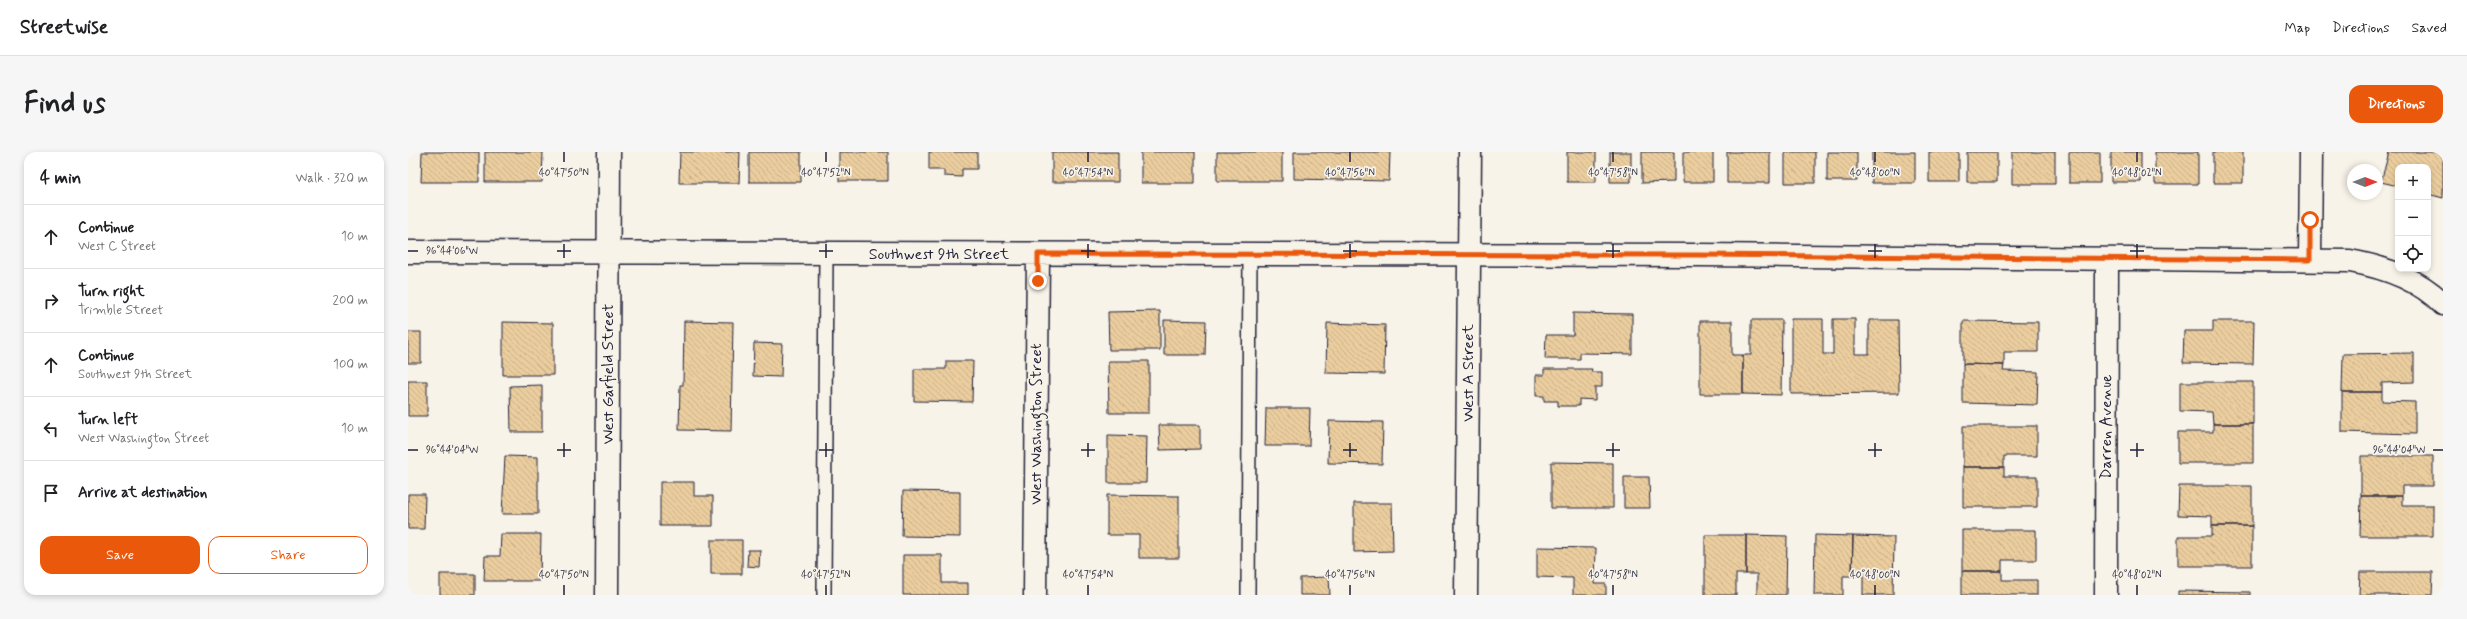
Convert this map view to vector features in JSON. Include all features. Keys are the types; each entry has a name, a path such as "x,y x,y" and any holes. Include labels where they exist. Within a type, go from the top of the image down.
{"street":[{"name":"West Garfield Street","path":"607,595 609,152"},
{"name":"West A Street","path":"1466,595 1470,152"},
{"path":"2310,260 2311,152"},
{"name":"Southwest 9th Street","path":"408,252 1698,255 2107,260 2350,261 2371,265 2406,278 2443,304"},
{"name":"West Washington Street","path":"1035,595 1038,254"},
{"name":"Darren Avenue","path":"2106,595 2107,260"}],"lane":[{"path":"824,595 826,253"},
{"path":"1248,595 1250,254"}],"building":[{"path":"422,152 479,152 479,182 421,182"},
{"path":"485,152 543,152 542,182 485,182"},
{"path":"680,152 740,152 739,183 679,183"},
{"path":"749,152 801,152 801,182 749,182"},
{"path":"839,152 888,152 888,181 839,181"},
{"path":"929,152 977,152 977,169 962,169 962,177 944,176 944,170 929,170"},
{"path":"1052,152 1118,152 1118,182 1052,182"},
{"path":"1141,152 1195,152 1195,183 1141,183"},
{"path":"1217,152 1282,152 1282,181 1217,181"},
{"path":"1294,152 1390,152 1389,181 1294,179"},
{"path":"1567,152 1596,152 1596,182 1567,182"},
{"path":"1610,152 1631,152 1631,182 1610,182"},
{"path":"1642,152 1674,152 1674,182 1642,183"},
{"path":"1683,152 1713,152 1713,182 1683,182"},
{"path":"1727,152 1770,152 1770,183 1727,183"},
{"path":"1785,152 1815,152 1815,183 1785,183"},
{"path":"1827,152 1857,152 1857,181 1827,181"},
{"path":"1872,152 1915,152 1915,183 1872,183"},
{"path":"1929,152 1959,152 1959,182 1929,182"},
{"path":"1967,152 1997,152 1997,182 1967,182"},
{"path":"2012,152 2055,152 2055,184 2012,184"},
{"path":"2069,152 2100,152 2100,183 2069,183"},
{"path":"2111,152 2141,152 2141,182 2111,182"},
{"path":"2155,152 2198,152 2198,184 2155,184"},
{"path":"2213,152 2243,152 2243,183 2213,183"},
{"path":"2389,152 2443,152 2443,198 2431,195 2431,164 2395,164 2395,185 2383,182 2383,174"},
{"path":"1160,311 1160,350 1109,350 1108,312"},
{"path":"1573,313 1632,314 1632,354 1580,353 1580,359 1545,359 1546,335 1573,335"},
{"path":"1791,319 1823,319 1823,354 1833,354 1833,319 1855,319 1855,354 1869,354 1869,320 1898,320 1899,393 1791,394"},
{"path":"1164,320 1206,321 1205,355 1164,355"},
{"path":"1751,320 1782,320 1781,395 1743,394 1743,355 1751,355"},
{"path":"684,321 733,322 731,431 679,430 680,385 683,385"},
{"path":"1700,321 1732,321 1732,355 1743,355 1743,394 1700,394"},
{"path":"1963,321 2038,322 2038,352 2004,352 2004,365 1963,364"},
{"path":"2213,321 2254,321 2253,364 2183,363 2184,331 2213,331"},
{"path":"503,322 553,323 553,375 503,375"},
{"path":"1327,323 1385,325 1384,374 1326,373"},
{"path":"408,332 421,332 421,363 408,363"},
{"path":"754,343 782,344 781,377 753,376"},
{"path":"2414,353 2414,382 2382,383 2382,392 2342,392 2343,354"},
{"path":"946,361 973,361 972,402 914,401 914,369 946,369"},
{"path":"1108,361 1149,361 1149,413 1109,413"},
{"path":"1963,364 2004,365 2003,371 2038,372 2037,405 1963,403"},
{"path":"1544,369 1592,369 1591,372 1602,372 1602,387 1595,387 1595,400 1579,399 1579,406 1558,406 1558,401 1544,401 1544,396 1536,396 1536,375 1544,375"},
{"path":"408,381 427,381 427,416 408,416"},
{"path":"2180,382 2253,382 2253,424 2213,424 2212,412 2180,411"},
{"path":"542,385 542,432 511,432 510,386"},
{"path":"2342,392 2382,392 2382,401 2415,402 2415,434 2342,432"},
{"path":"1266,408 1310,408 1309,446 1265,446"},
{"path":"1329,421 1383,422 1382,464 1328,463"},
{"path":"2213,424 2253,424 2253,463 2178,463 2178,432 2213,432"},
{"path":"1159,425 1200,425 1200,449 1160,450"},
{"path":"1963,426 2037,426 2037,456 2004,456 2004,467 1963,467"},
{"path":"1108,435 1147,436 1146,483 1108,483"},
{"path":"505,456 538,457 538,514 502,514"},
{"path":"2361,456 2433,456 2433,486 2402,486 2402,496 2361,496"},
{"path":"1551,462 1613,463 1613,508 1551,508"},
{"path":"1963,467 2004,467 2004,476 2037,476 2037,507 1963,507"},
{"path":"1624,477 1649,477 1650,508 1624,508"},
{"path":"660,482 694,482 694,496 713,496 713,526 660,526"},
{"path":"2179,486 2252,486 2252,526 2212,526 2212,516 2178,515"},
{"path":"903,491 960,492 960,537 902,536"},
{"path":"408,494 425,494 424,529 408,529"},
{"path":"1107,495 1179,496 1179,558 1139,558 1139,535 1107,535"},
{"path":"2361,496 2402,496 2402,505 2433,505 2433,536 2360,536"},
{"path":"1354,503 1392,503 1393,551 1354,552"},
{"path":"2212,526 2252,526 2252,566 2178,566 2178,536 2212,536"},
{"path":"1962,530 2036,530 2036,560 2002,560 2002,571 1962,571"},
{"path":"501,534 541,534 540,581 484,581 485,556 500,556"},
{"path":"1705,535 1746,535 1746,574 1736,574 1736,595 1705,595"},
{"path":"1746,535 1787,536 1786,595 1757,595 1757,574 1746,574"},
{"path":"1815,535 1853,536 1852,576 1843,576 1843,595 1814,595"},
{"path":"1853,536 1894,537 1893,595 1863,595 1863,576 1852,576"},
{"path":"711,540 742,540 742,574 711,574"},
{"path":"1537,547 1596,548 1595,584 1606,584 1606,595 1573,595 1573,578 1537,577"},
{"path":"748,550 760,550 759,567 747,566"},
{"path":"903,555 942,555 942,583 968,583 968,595 903,595"},
{"path":"1962,571 2002,571 2002,580 2037,580 2037,595 1962,595"},
{"path":"2360,572 2433,572 2432,595 2359,595"},
{"path":"440,574 475,574 475,595 440,595"},
{"path":"1329,577 1330,595 1300,595 1300,578"},
{"path":"2178,591 2250,592 2250,595 2178,595"}],"route":[{"path":"1038,281 1038,254 1506,256 1698,255 2107,260 2310,260 2310,220"}]}
